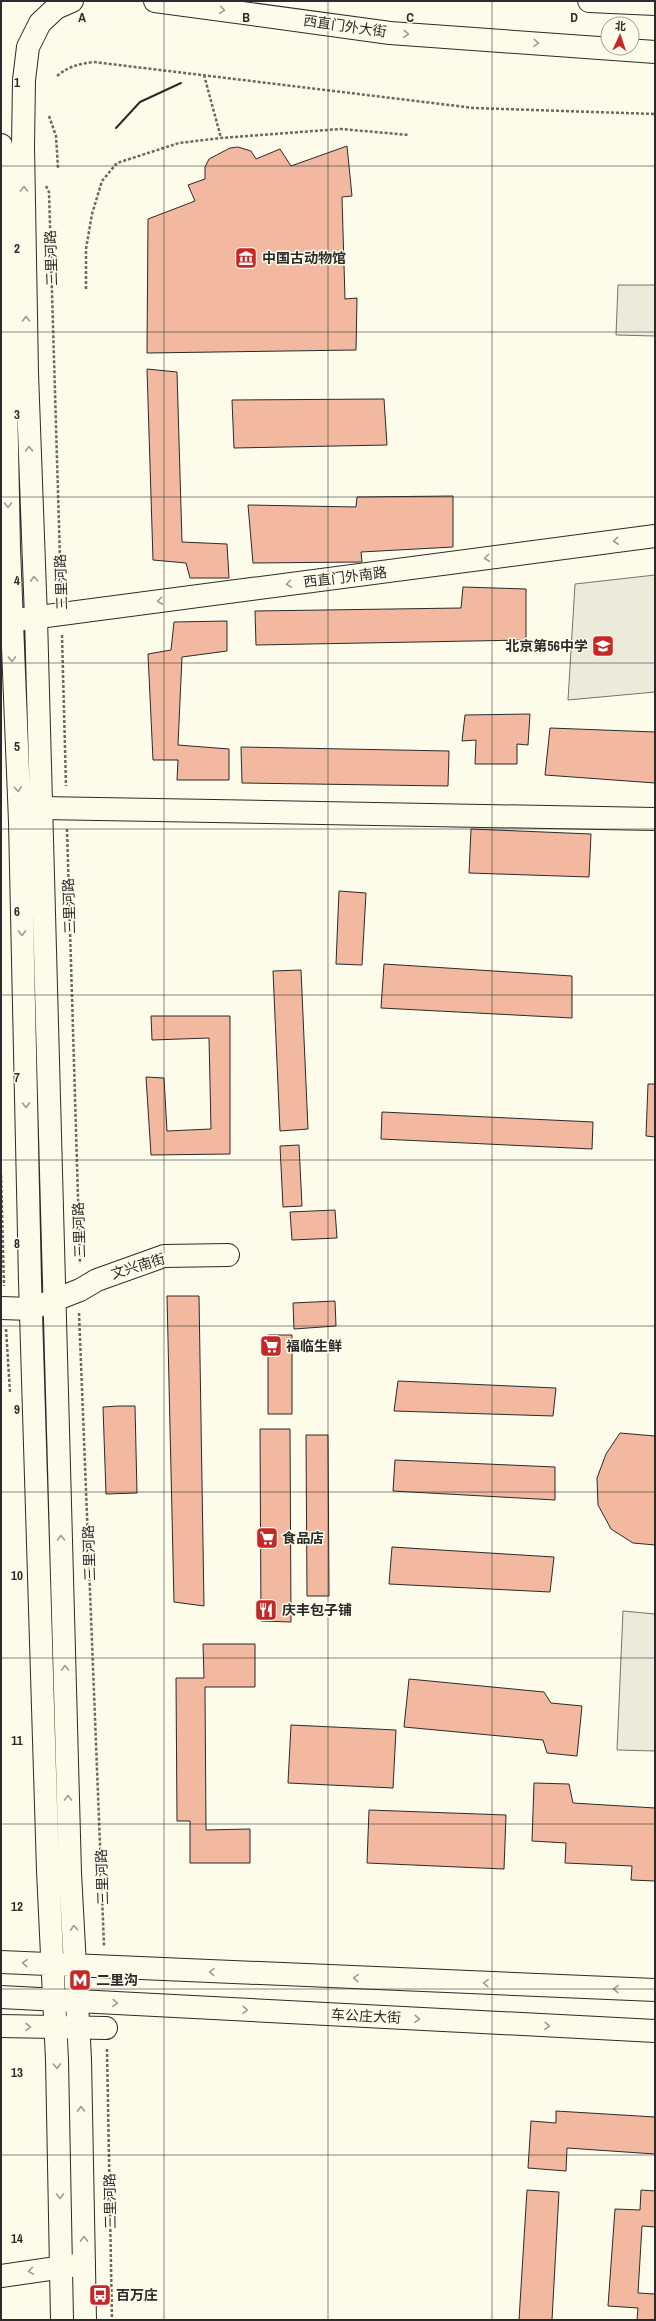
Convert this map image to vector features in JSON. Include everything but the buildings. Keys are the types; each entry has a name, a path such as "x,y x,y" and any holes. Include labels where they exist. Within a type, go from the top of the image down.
{"main road":[{"name":"三里河路","path":"62,2320 56,2027 52,1964 31,1309 20,822 6,621 11,372 26,344 23,146 24,80 28,47 40,23 56,8 72,1"},
{"name":"西直门外大街","path":"156,1 390,32 655,52"},
{"path":"589,1 655,4"},
{"name":"三里河路","path":"1,145 3,345 11,372 36,618 70,1872 80,2059 86,2320"},
{"path":"3,345 26,344"},
{"name":"西直门外南路","path":"6,621 655,536"},
{"path":"41,808 655,819"},
{"name":"文兴南街","path":"31,1309 80,1290 97,1280 164,1256 228,1255"},
{"path":"1,1308 31,1309"},
{"path":"1,1962 52,1964 76,1967 655,1990"},
{"name":"车公庄大街","path":"1,1997 655,2031"},
{"path":"1,2026 106,2028"},
{"path":"1,2276 84,2264"}],"path":[{"path":"57,76 67,68 80,63 94,62 474,108 655,114"},
{"path":"204,75 221,138"},
{"path":"48,116 56,136 58,168"},
{"path":"86,289 86,249 92,214 102,181 117,163 179,143 221,138 341,129 409,135"},
{"name":"三里河路","path":"42,179 49,192 80,1290 79,1325 105,1967"},
{"name":"三里河路","path":"106,2028 112,2320"}],"shaded area":[{"path":"618,285 655,285 655,336 616,335"},
{"name":"北京第56中学","path":"655,575 655,692 568,700 575,584"},
{"path":"623,1611 655,1614 655,1751 617,1750"}],"wall":[{"path":"116,128 140,102 181,83"}],"place":[{"name":"中国古动物馆","path":"246,258"},
{"name":"北京第56中学","path":"603,646"},
{"name":"福临生鲜","path":"271,1346"},
{"name":"食品店","path":"267,1538"},
{"name":"庆丰包子铺","path":"266,1610"},
{"name":"二里沟","path":"80,1980"},
{"name":"百万庄","path":"100,2295"}]}
